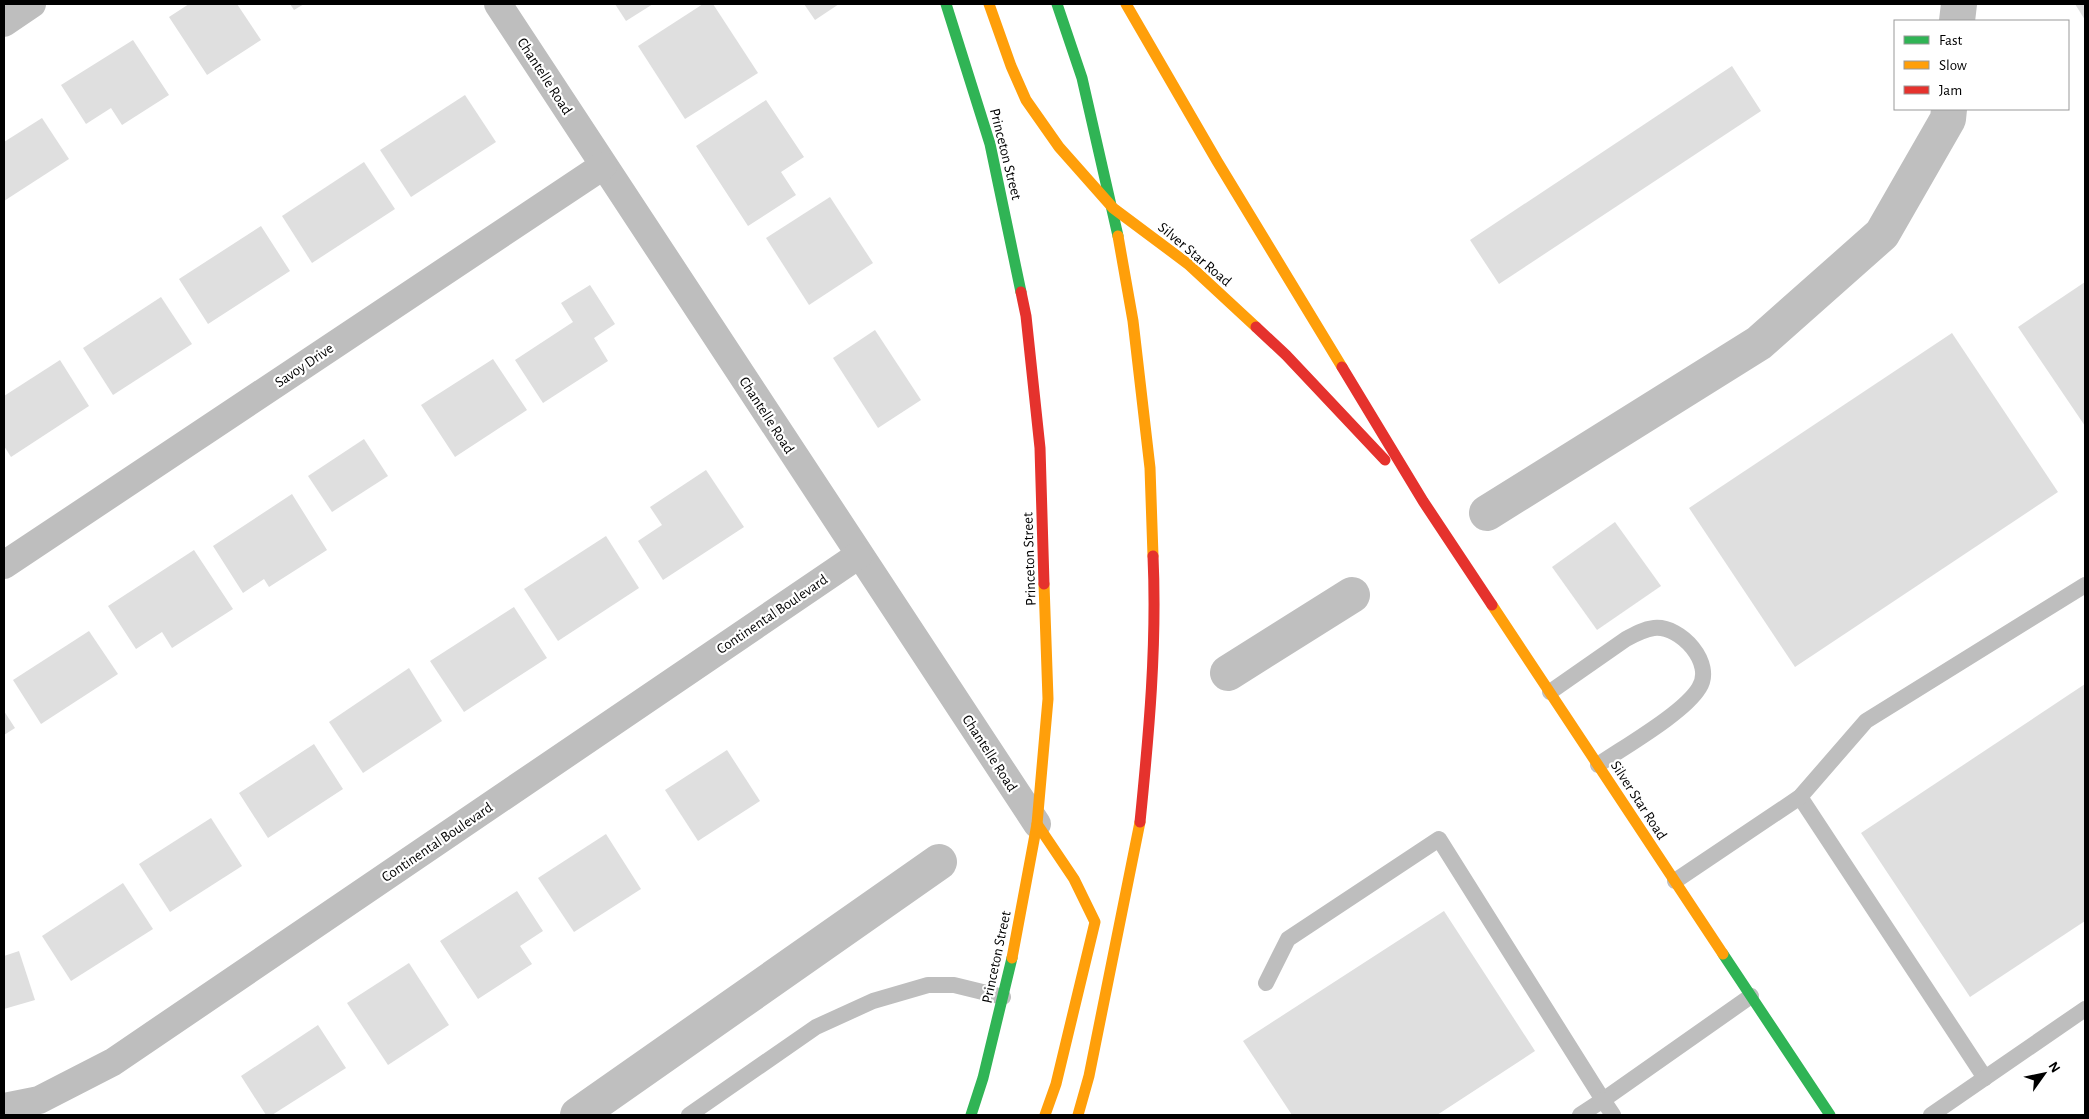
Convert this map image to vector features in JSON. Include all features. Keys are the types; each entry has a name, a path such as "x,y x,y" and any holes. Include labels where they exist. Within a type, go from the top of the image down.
{"main road":[{"name":"Princeton Street","path":"946,4 990,144 1026,316 1040,448 1048,699 1037,824 1013,954 983,1078 971,1115"},
{"name":"Silver Star Road","path":"989,4 1011,66 1026,100 1059,148 1113,208 1188,264 1286,354 1423,501"},
{"path":"1057,4 1082,78 1113,208 1133,321 1150,468 1155,598 1151,694 1139,836 1078,1115"},
{"name":"Silver Star Road","path":"1126,4 1217,161 1423,501 1830,1115"},
{"path":"1037,824 1074,879 1094,922 1060,1065 1045,1115"}],"street":[{"path":"4,23 32,4"},
{"name":"Chantelle Road","path":"498,4 1037,824"},
{"name":"Savoy Drive","path":"4,565 604,166"},
{"name":"Continental Boulevard","path":"4,1106 39,1100 113,1062 859,555"}],"lane":[{"path":"1675,881 1800,797 1866,721 2085,585"},
{"path":"1550,692 1626,639 1639,632 1655,628 1668,630 1685,640 1700,659 1704,679 1699,689 1684,705 1598,765"},
{"path":"1800,797 1985,1078"},
{"path":"1266,983 1288,939 1439,839 1613,1115"},
{"path":"689,1115 816,1027 873,1001 928,985 954,985 1003,998"},
{"path":"1580,1115 1751,996"},
{"path":"1931,1115 2085,1010"}],"building":[{"path":"189,4 237,4 261,40 207,75 169,17"},
{"path":"290,4 304,4 294,10"},
{"path":"615,4 653,4 626,21"},
{"path":"703,4 713,4 758,73 685,119 638,46"},
{"path":"804,4 839,4 815,20"},
{"path":"2075,4 2085,4 2085,20"},
{"path":"133,40 169,95 122,125 111,108 86,124 61,85"},
{"path":"1732,66 1761,111 1499,284 1470,240"},
{"path":"465,95 496,142 411,197 380,150"},
{"path":"766,100 804,157 781,172 796,195 748,226 696,146"},
{"path":"42,118 69,159 4,201 4,142"},
{"path":"364,162 395,209 312,263 282,216"},
{"path":"830,197 873,263 809,305 766,238"},
{"path":"261,226 290,271 208,324 179,279"},
{"path":"2085,282 2085,426 2018,327"},
{"path":"590,285 615,324 594,338 608,361 543,403 515,360 573,322 561,303"},
{"path":"161,297 192,344 113,395 83,348"},
{"path":"875,330 921,400 878,428 833,358"},
{"path":"1952,333 2058,492 1795,667 1689,508"},
{"path":"493,359 527,410 455,457 421,405"},
{"path":"60,360 89,406 11,457 4,446 4,396"},
{"path":"364,439 388,476 332,512 308,476"},
{"path":"706,470 744,527 663,580 638,541 662,525 650,507"},
{"path":"292,494 327,550 269,587 264,579 243,593 213,546"},
{"path":"1615,522 1661,586 1597,630 1552,567"},
{"path":"606,536 639,588 558,641 524,589"},
{"path":"194,550 233,609 172,648 162,632 136,649 108,606"},
{"path":"514,607 547,658 464,712 430,661"},
{"path":"89,631 118,674 41,724 13,680"},
{"path":"409,668 442,721 363,773 329,722"},
{"path":"2085,684 2085,921 1970,997 1861,833"},
{"path":"4,711 15,728 4,735"},
{"path":"314,744 343,789 268,838 239,793"},
{"path":"727,750 760,801 698,841 665,790"},
{"path":"211,818 242,866 170,912 139,864"},
{"path":"606,834 641,889 574,932 538,878"},
{"path":"123,883 153,929 71,981 42,936"},
{"path":"517,891 543,931 520,946 532,964 478,999 440,941"},
{"path":"1444,911 1535,1051 1437,1115 1292,1115 1243,1041"},
{"path":"19,951 35,1000 4,1009 4,956"},
{"path":"409,963 449,1025 388,1065 347,1003"},
{"path":"318,1025 346,1068 272,1115 266,1115 241,1076"}],"waterway":[{"path":"1957,20 1959,4"},
{"path":"1487,513 1759,343 1882,234 1948,119 1949,110"},
{"path":"1228,673 1352,595"},
{"path":"578,1115 939,862"}],"traffic: fast":[{"path":"946,4 990,144 1021,292"},
{"path":"1057,4 1082,78 1118,236"},
{"path":"1723,954 1830,1115"},
{"path":"971,1115 983,1078 1012,958"}],"traffic: slow":[{"path":"989,4 1011,66 1026,100 1059,147 1113,208 1188,264 1256,327"},
{"path":"1126,4 1217,161 1342,367"},
{"path":"1118,236 1133,321 1150,468 1153,556"},
{"path":"1012,958 1037,824 1048,699 1044,584"},
{"path":"1492,605 1723,954"},
{"path":"1078,1115 1089,1076 1140,822"},
{"path":"1037,824 1074,879 1095,922 1056,1084 1045,1115"}],"traffic: jam":[{"path":"1021,292 1026,316 1040,448 1044,584"},
{"path":"1256,327 1286,355 1385,460"},
{"path":"1342,367 1423,501 1492,605"},
{"path":"1140,822 1153,656 1153,556"}]}
